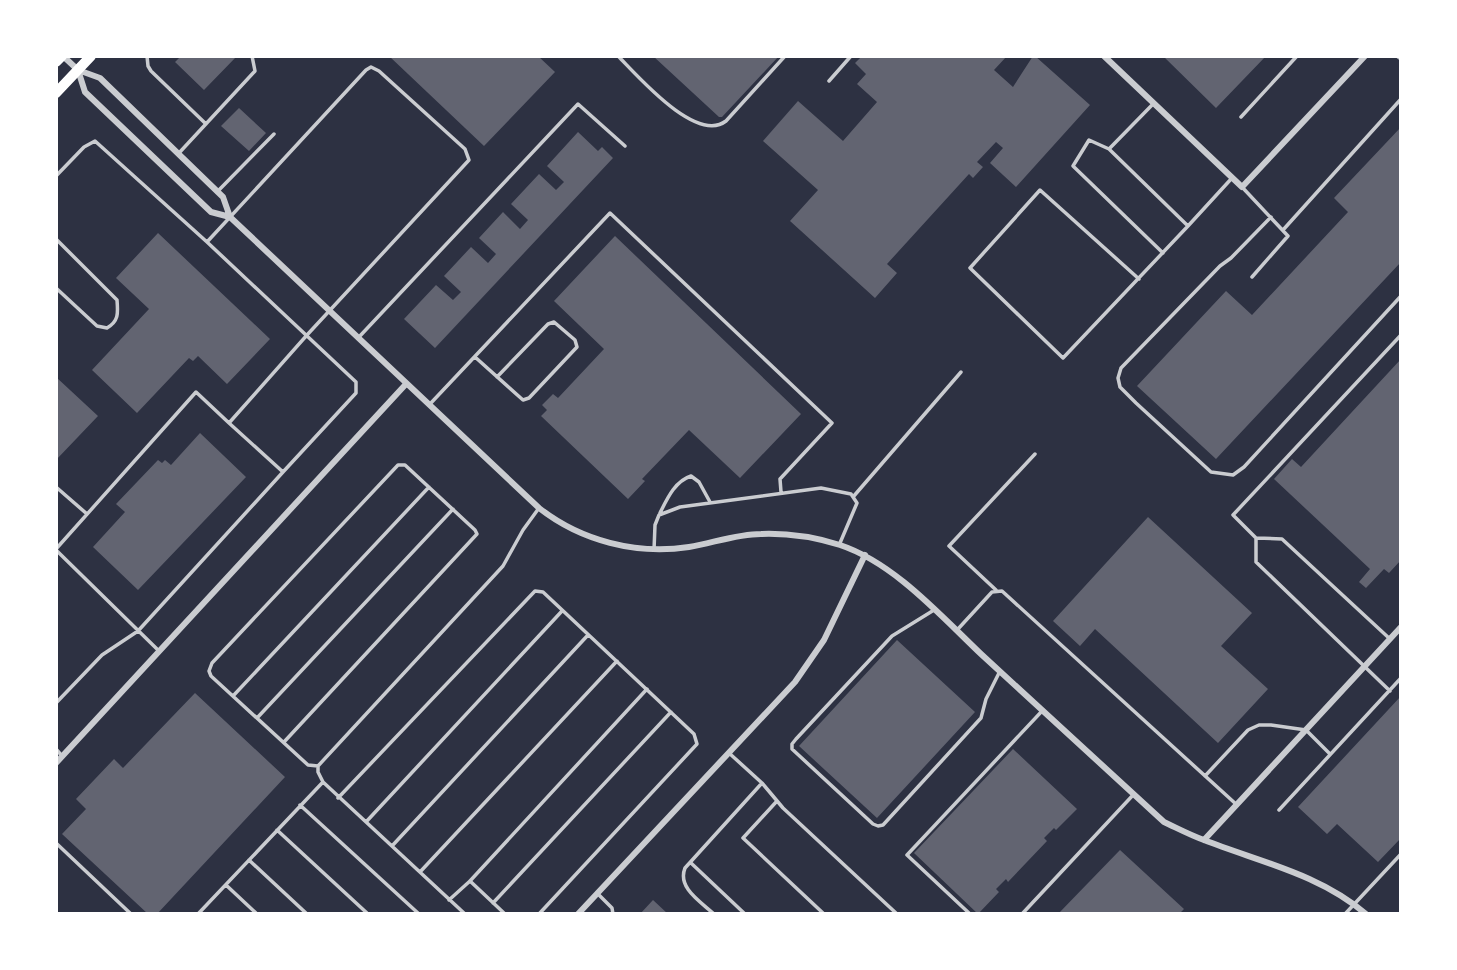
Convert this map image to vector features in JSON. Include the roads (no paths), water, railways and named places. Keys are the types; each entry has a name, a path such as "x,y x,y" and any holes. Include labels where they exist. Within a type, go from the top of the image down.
{"main road":[{"path":"56,62 63,56"},
{"path":"56,93 91,56"}],"street":[{"path":"63,56 78,70 98,76 223,197 230,217 428,405 539,508 556,520 590,536 618,545 654,550 690,547 765,534 798,535 840,545 865,555 885,568 934,610 1164,822 1204,840 1312,878 1366,914"},
{"path":"1104,56 1242,187 1365,56"},
{"path":"78,70 85,92 211,212 230,217"},
{"path":"56,762 406,384"},
{"path":"578,914 794,682 817,652 865,555"},
{"path":"1204,840 1401,627"}],"lane":[{"path":"147,56 151,71 206,124"},
{"path":"178,154 255,71 252,56"},
{"path":"618,56 676,111 704,124 716,126 726,121 785,56"},
{"path":"828,80 851,56"},
{"path":"1241,117 1297,56"},
{"path":"207,242 371,67 379,71 469,155 467,164 307,335 229,424"},
{"path":"1283,230 1401,99"},
{"path":"357,339 578,103 625,146"},
{"path":"1109,149 1154,103"},
{"path":"217,192 274,134"},
{"path":"1163,253 1073,166 1089,140 1109,149 1188,226"},
{"path":"56,176 84,147 94,141 307,335 357,386 356,393 138,631 124,638 102,656 56,703"},
{"path":"1139,279 1040,190 970,268 1063,358 1139,279 1232,178"},
{"path":"1242,187 1288,236 1251,276"},
{"path":"428,405 610,213 832,423 780,480 781,492"},
{"path":"1271,217 1121,368 1118,378 1120,387 1212,472 1233,475 1244,467 1401,296"},
{"path":"56,239 117,300 118,315 114,324 107,328 97,326 56,288"},
{"path":"475,357 523,400 529,398 577,347 575,340 554,322 548,324 498,377"},
{"path":"1390,639 1282,539 1256,538 1233,515 1401,335"},
{"path":"853,497 961,372"},
{"path":"159,651 56,550 196,392 283,472"},
{"path":"1035,454 949,545 996,590 1012,597 1237,804"},
{"path":"284,743 477,534 405,465 398,465 212,663 209,671 211,676 257,718 284,743 308,765 318,766"},
{"path":"654,550 654,525 667,497 683,479 691,476 699,482 710,503"},
{"path":"56,487 87,514"},
{"path":"233,696 429,487"},
{"path":"659,515 680,507 821,488 851,494 857,503 840,545"},
{"path":"465,914 323,782 318,766 503,566 539,508"},
{"path":"257,718 453,509"},
{"path":"1256,538 1256,562 1390,691"},
{"path":"956,631 996,590"},
{"path":"338,797 535,591 544,593 694,734 697,744 539,914"},
{"path":"366,822 562,610"},
{"path":"934,610 892,636 792,744 792,749 873,824 878,827 883,825 981,718 986,699 1000,671"},
{"path":"392,846 589,635"},
{"path":"420,872 617,661"},
{"path":"1279,810 1401,678"},
{"path":"449,900 470,881 647,689"},
{"path":"970,914 907,855 1042,710"},
{"path":"493,903 671,712"},
{"path":"1205,776 1248,730 1259,725 1271,724 1306,730 1330,754"},
{"path":"56,749 62,756"},
{"path":"728,752 762,783 777,802 897,914"},
{"path":"199,914 323,782"},
{"path":"714,914 686,888 682,875 690,862 762,783"},
{"path":"1022,914 1134,794"},
{"path":"777,802 743,838 824,914"},
{"path":"300,805 419,914"},
{"path":"276,830 368,914"},
{"path":"56,843 131,914"},
{"path":"1345,914 1401,854"},
{"path":"249,860 307,914"},
{"path":"690,862 745,914"},
{"path":"470,881 505,914"},
{"path":"226,885 257,914"},
{"path":"597,893 612,908 614,914"}]}
